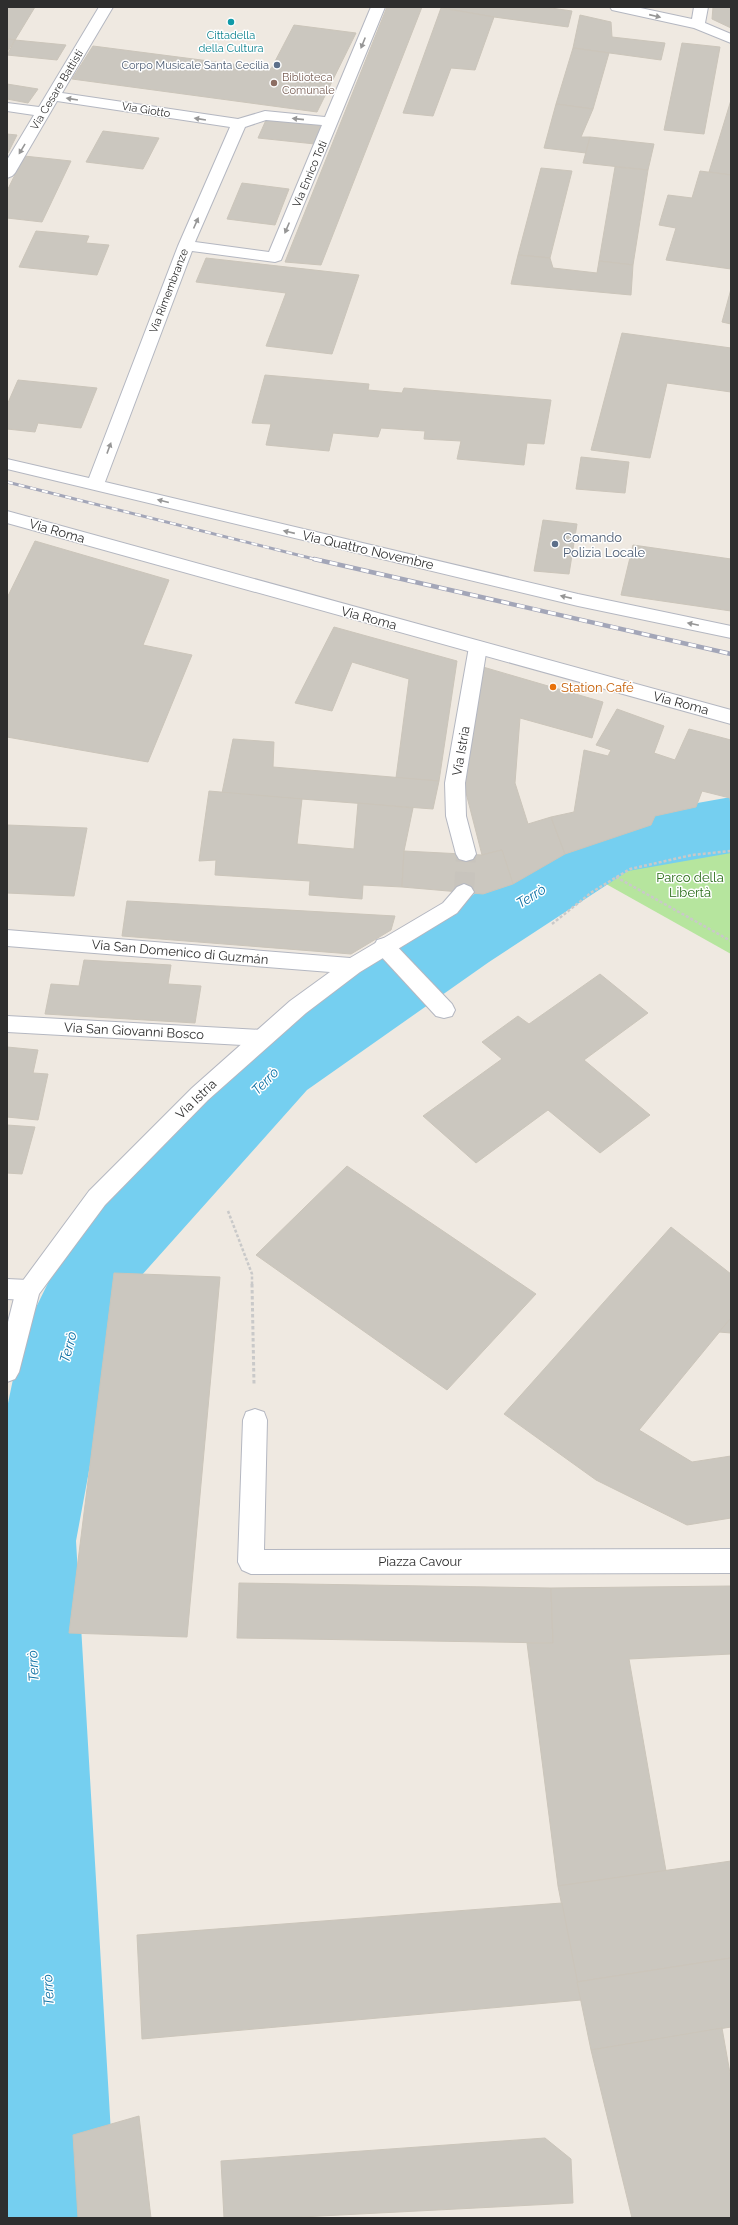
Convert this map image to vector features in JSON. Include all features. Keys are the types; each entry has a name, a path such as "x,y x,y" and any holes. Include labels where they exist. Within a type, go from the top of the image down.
{"street":[{"name":"Via Cesare Battisti","path":"7,173 106,7"},
{"name":"Via Enrico Toti","path":"186,246 275,257 378,7"},
{"path":"617,7 698,25 731,39"},
{"path":"698,25 701,7"},
{"name":"Via Giotto","path":"53,96 239,124"},
{"path":"7,107 44,112"},
{"path":"239,124 265,115 331,122"},
{"name":"Via Rimembranze","path":"95,485 186,246 239,124"},
{"name":"Via Quattro Novembre","path":"7,464 578,600 731,632"},
{"name":"Via Roma","path":"7,517 731,717"},
{"name":"Via Istria","path":"466,854 456,816 455,783 478,647"},
{"name":"Via Istria","path":"7,1372 17,1290 97,1198 200,1094 298,1007 353,966 384,946 450,908 464,892"},
{"name":"Via San Domenico di Guzmán","path":"7,938 353,966"},
{"path":"384,946 444,1010"},
{"name":"Via San Giovanni Bosco","path":"7,1024 262,1038"},
{"name":"Piazza Cavour","path":"255,1420 251,1562 731,1561"}],"path":[{"path":"552,924 592,892 630,869 692,855 731,851"},
{"path":"616,877 731,941"},
{"path":"228,1211 252,1274 255,1420"}],"green space":[{"name":"Parco della Libertà","path":"731,838 731,954 590,875 623,860 658,849 713,839"}],"building":[{"path":"7,7 35,7 15,40 7,39"},
{"path":"387,7 422,7 321,265 285,262"},
{"path":"437,7 544,7 572,11 568,27 494,17"},
{"path":"713,7 731,7 731,28 712,19"},
{"path":"441,8 494,17 475,70 451,68 433,116 403,113"},
{"path":"580,15 611,22 612,37 665,43 661,60 573,48"},
{"path":"294,25 356,33 317,112 72,79 93,46 271,69"},
{"path":"7,39 15,40 7,52"},
{"path":"15,40 66,45 57,60 7,55"},
{"path":"682,43 720,47 704,134 664,130"},
{"path":"573,48 609,53 593,109 556,104"},
{"path":"7,84 38,89 28,103 7,99"},
{"path":"731,100 731,175 709,172"},
{"path":"556,104 593,109 581,137 590,137 586,153 544,148"},
{"path":"266,120 322,126 315,144 258,138"},
{"path":"103,131 159,138 143,169 86,162"},
{"path":"7,134 17,135 8,153 7,153"},
{"path":"590,137 654,144 648,170 583,163"},
{"path":"24,156 71,161 42,222 7,218 7,191"},
{"path":"615,167 648,170 633,265 599,261"},
{"path":"541,168 572,171 550,258 518,255"},
{"path":"700,171 731,175 731,269 666,260 676,228 659,225 668,195 692,198"},
{"path":"242,183 289,189 275,225 227,219"},
{"path":"36,231 89,236 86,243 109,245 97,275 19,267"},
{"path":"518,255 550,258 553,268 597,273 599,261 633,265 631,295 511,284"},
{"path":"206,258 359,275 332,354 266,346 286,293 196,282"},
{"path":"731,289 731,324 722,322"},
{"path":"622,333 731,348 731,392 667,383 650,458 591,450"},
{"path":"265,375 369,384 368,390 402,393 404,388 551,400 544,444 527,443 524,465 457,459 461,441 424,439 425,431 381,428 378,437 333,433 329,451 266,445 271,424 252,423"},
{"path":"18,380 97,388 81,428 38,423 35,432 7,429 7,405"},
{"path":"581,457 629,462 625,493 576,489"},
{"path":"543,520 577,524 569,574 534,571"},
{"path":"35,541 169,580 143,645 192,655 148,762 7,737 7,598"},
{"path":"633,545 731,559 731,611 621,595"},
{"path":"334,627 457,661 439,781 396,778 409,679 352,662 332,711 295,703"},
{"path":"483,667 603,702 592,738 520,718 515,783 528,824 551,817 565,854 513,884 502,850 482,855 464,785"},
{"path":"617,709 664,726 654,753 675,760 689,729 731,740 731,806 730,798 702,791 696,807 655,816 651,825 565,854 551,817 574,812 584,750 608,756 611,750 596,745"},
{"path":"233,739 274,742 273,767 439,781 433,809 222,793"},
{"path":"209,791 302,799 297,844 354,849 358,803 413,808 404,851 402,887 363,885 362,899 309,895 310,881 215,875 216,860 199,861"},
{"path":"7,825 87,828 74,896 7,893"},
{"path":"502,850 513,884 483,894 402,887 404,851 482,855"},
{"path":"127,901 395,916 391,930 351,954 122,936"},
{"path":"84,960 171,965 168,984 201,986 195,1023 45,1014 51,984 79,986"},
{"path":"600,974 648,1013 584,1060 650,1115 600,1153 548,1110 476,1163 423,1116 502,1059 482,1042 518,1016 529,1024"},
{"path":"7,1047 38,1050 33,1073 48,1074 38,1120 7,1117"},
{"path":"7,1125 35,1127 22,1174 7,1173"},
{"path":"347,1166 536,1294 447,1390 256,1255"},
{"path":"671,1227 731,1274 731,1318 639,1430 692,1462 731,1456 731,1518 687,1525 596,1480 504,1414"},
{"path":"114,1273 220,1277 187,1637 69,1633"},
{"path":"731,1318 731,1333 719,1332"},
{"path":"239,1583 551,1588 553,1643 237,1638"},
{"path":"731,1586 731,1654 629,1659 666,1871 558,1886 527,1643 553,1643 551,1588"},
{"path":"731,1861 731,1958 577,1982 558,1886"},
{"path":"562,1903 581,2000 142,2039 137,1935"},
{"path":"731,1958 731,2027 591,2050 577,1982"},
{"path":"722,2028 731,2079 731,2218 632,2218 591,2050"},
{"path":"139,2116 151,2218 78,2218 73,2135"},
{"path":"545,2138 571,2159 573,2203 282,2218 224,2218 221,2161"}],"waterway":[{"name":"Terrò","path":"58,2218 27,1541 68,1336 107,1252 277,1067 461,941 608,847 731,825"}],"tunnel":[{"path":"464,892 466,854"}],"railway":[{"path":"7,482 314,559"},
{"path":"314,559 731,654"}],"place":[{"name":"Cittadella della Cultura","path":"231,22"},
{"name":"Corpo Musicale Santa Cecilia","path":"277,65"},
{"name":"Biblioteca Comunale","path":"274,83"},
{"name":"Comando Polizia Locale","path":"555,544"},
{"name":"Station Café","path":"553,687"}]}
